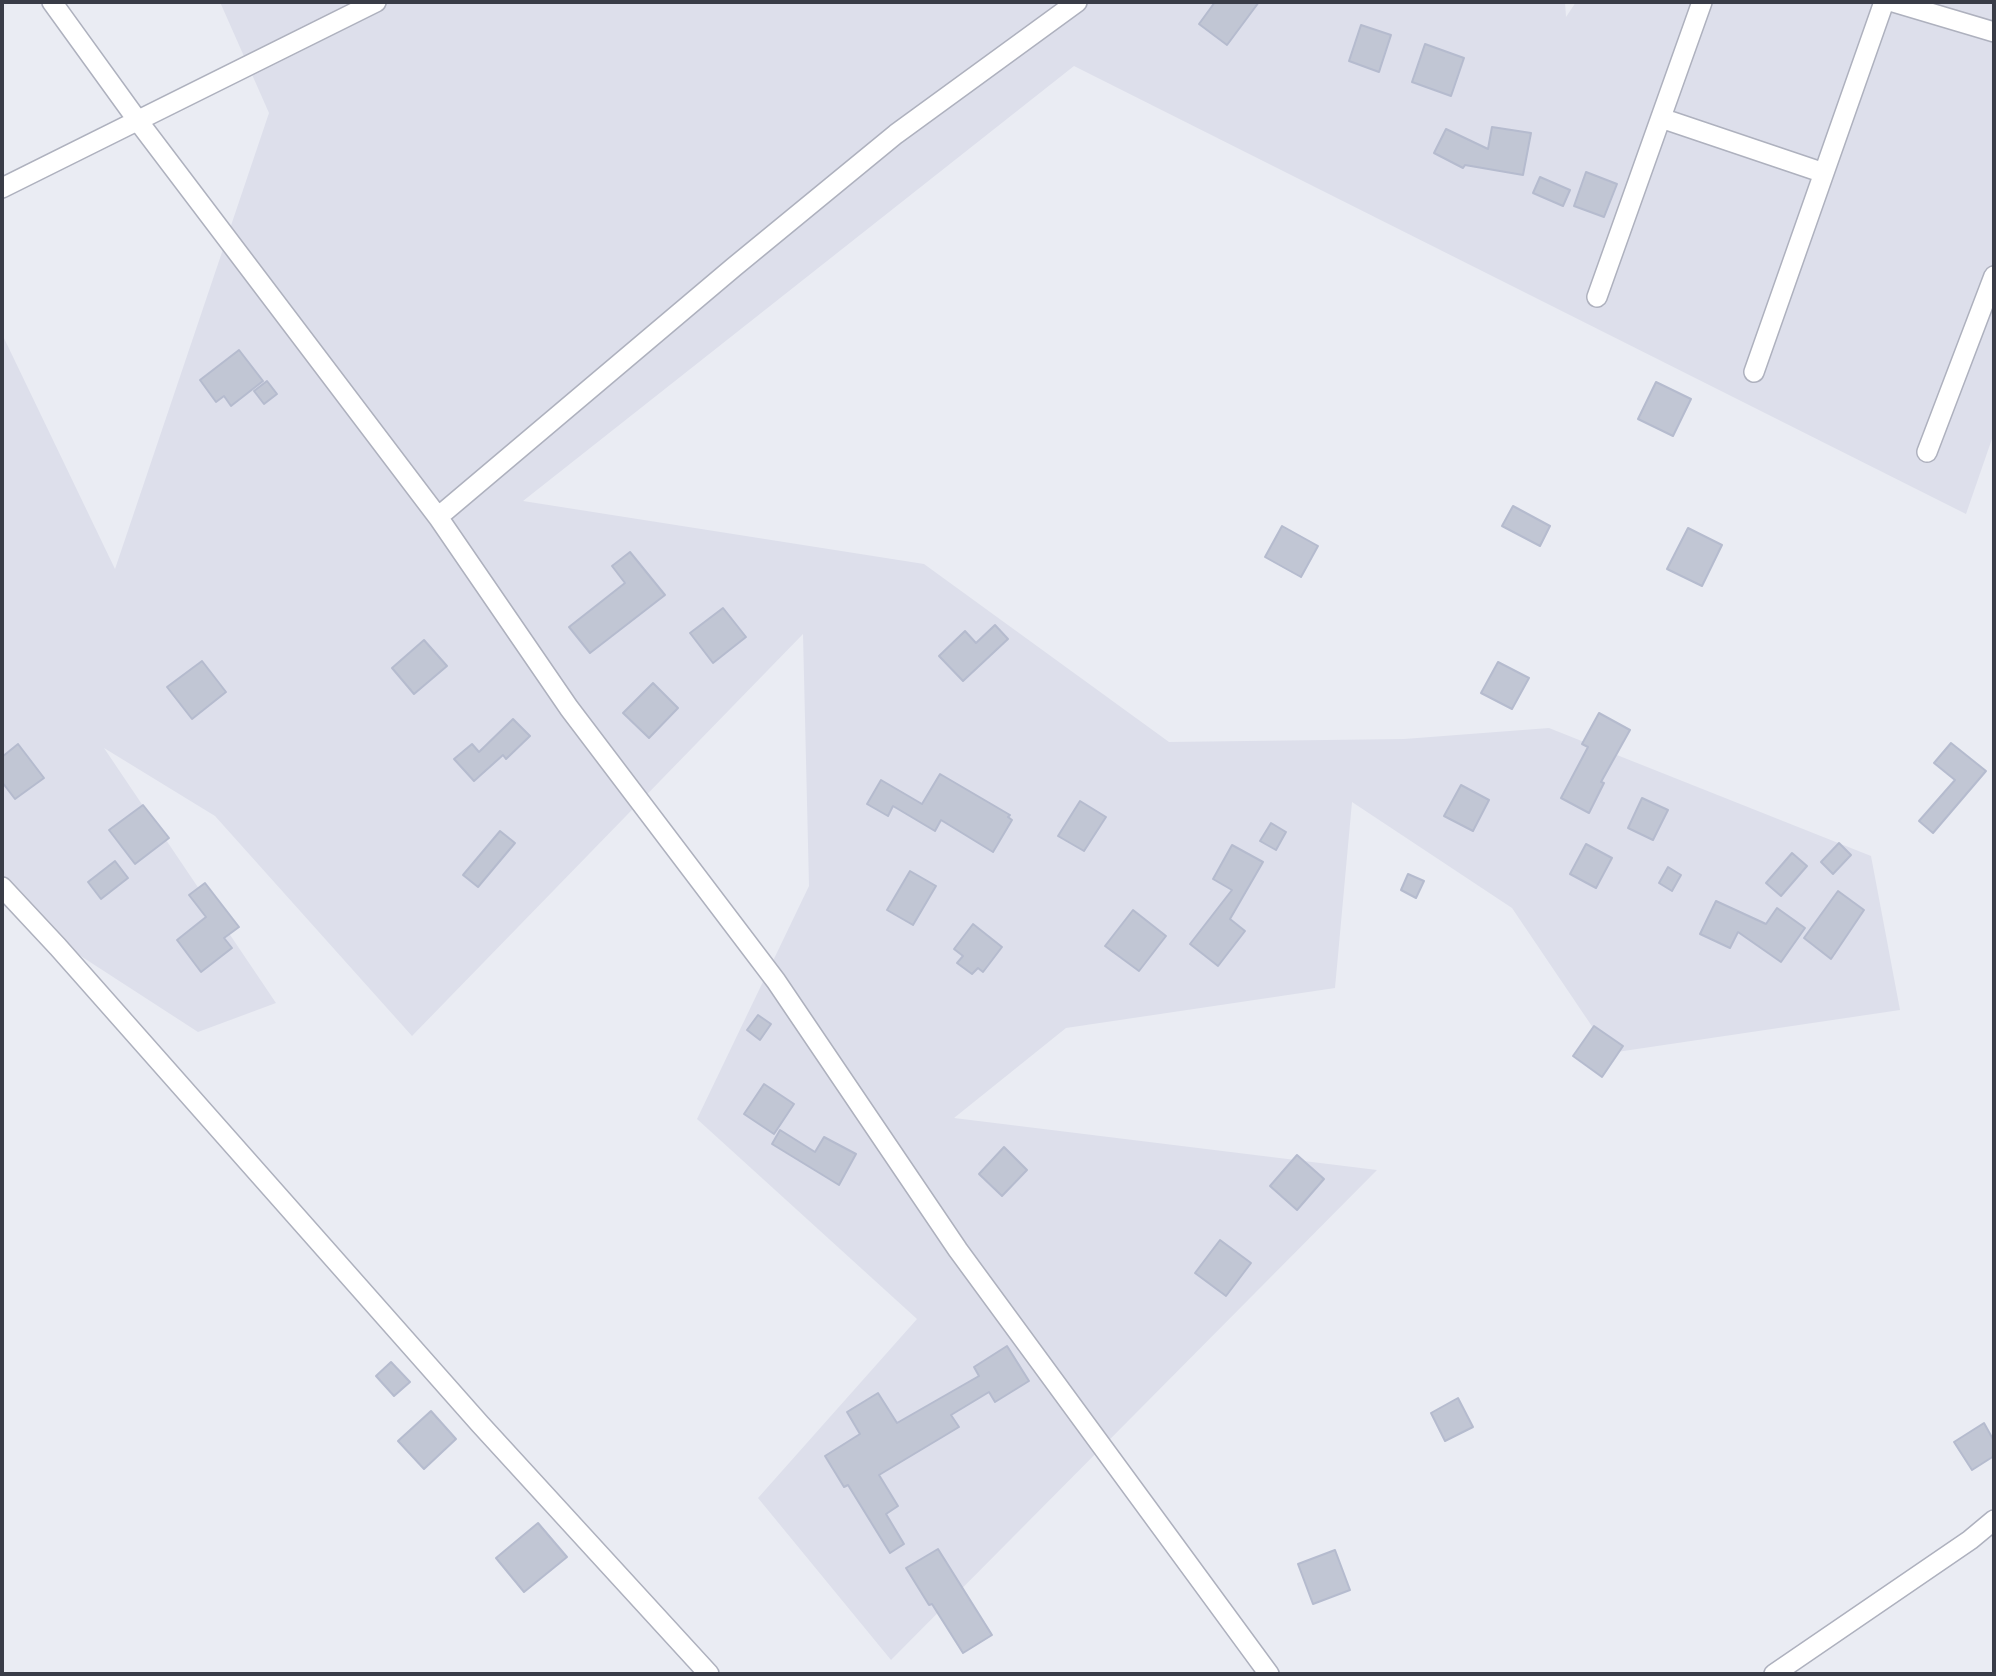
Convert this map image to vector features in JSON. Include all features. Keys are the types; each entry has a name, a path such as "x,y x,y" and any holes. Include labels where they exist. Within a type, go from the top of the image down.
{"street":[{"path":"52,2 138,121 439,517 569,708 776,981 958,1251 1269,1674"},
{"path":"2,188 376,2"},
{"path":"439,517 734,267 896,134 1077,2"},
{"path":"1597,296 1702,2"},
{"path":"1754,372 1884,2"},
{"path":"1893,2 1994,32"},
{"path":"1661,118 1824,173"},
{"path":"1927,452 1994,276"},
{"path":"2,887 480,1424 709,1674"},
{"path":"1774,1674 1970,1540 1994,1520"}],"shaded area":[{"path":"220,2 1565,2 1566,17 1576,2 1994,2 1994,433 1966,514 1074,66 523,501 924,564 1169,742 1404,739 1549,728 1871,856 1900,1010 1610,1053 1512,908 1352,802 1335,988 1066,1028 954,1118 1377,1170 891,1660 758,1498 917,1319 697,1119 809,886 803,634 412,1036 215,816 104,748 276,1003 198,1032 2,905 2,334 115,569 269,113"}],"building":[{"path":"1215,2 1259,2 1227,45 1199,24"},
{"path":"1361,25 1391,35 1379,72 1349,61"},
{"path":"1425,44 1464,58 1451,96 1412,82"},
{"path":"1492,127 1531,133 1523,175 1465,165 1463,168 1434,153 1446,129 1488,149"},
{"path":"1586,172 1617,184 1604,217 1574,206"},
{"path":"1540,177 1570,190 1563,206 1533,193"},
{"path":"239,350 263,381 231,406 224,396 216,402 200,380"},
{"path":"267,381 277,394 264,404 254,391"},
{"path":"1656,382 1691,399 1673,436 1638,419"},
{"path":"1513,506 1550,526 1540,546 1502,526"},
{"path":"1282,526 1318,546 1301,577 1265,557"},
{"path":"1688,528 1722,545 1702,586 1667,569"},
{"path":"630,552 665,595 590,653 569,627 625,583 612,566"},
{"path":"723,608 746,637 713,663 690,633"},
{"path":"995,625 1008,639 963,681 939,656 965,631 976,643"},
{"path":"424,640 447,666 414,694 392,668"},
{"path":"202,661 226,692 192,719 167,687"},
{"path":"1498,662 1529,678 1512,709 1481,693"},
{"path":"653,683 678,708 649,738 623,713"},
{"path":"1599,713 1630,730 1601,782 1604,783 1589,813 1561,798 1588,747 1582,744"},
{"path":"513,719 530,736 506,759 503,755 474,781 454,759 472,744 479,752"},
{"path":"1951,743 1986,771 1933,833 1919,821 1955,780 1934,763"},
{"path":"18,744 44,778 15,799 2,782 2,757"},
{"path":"940,774 1010,815 1008,817 1012,820 993,852 941,820 935,831 893,806 888,816 867,804 881,780 922,804"},
{"path":"1461,785 1489,800 1473,831 1444,816"},
{"path":"1642,798 1668,810 1653,840 1628,828"},
{"path":"1080,801 1106,817 1084,851 1058,836"},
{"path":"143,805 169,838 135,864 109,830"},
{"path":"1271,823 1286,832 1276,850 1260,841"},
{"path":"500,831 515,843 478,887 463,875"},
{"path":"1839,843 1851,855 1833,874 1821,862"},
{"path":"1586,844 1612,858 1596,888 1570,874"},
{"path":"1232,845 1263,862 1230,919 1245,931 1218,966 1190,944 1232,890 1213,879"},
{"path":"1792,853 1807,866 1781,896 1766,883"},
{"path":"115,861 128,878 101,899 88,882"},
{"path":"1668,867 1681,875 1672,891 1659,883"},
{"path":"910,871 936,886 913,925 887,910"},
{"path":"1408,874 1424,881 1416,898 1401,890"},
{"path":"205,883 239,927 224,938 232,948 201,972 177,940 206,917 189,895"},
{"path":"1838,891 1864,910 1831,959 1804,938"},
{"path":"1716,901 1766,924 1777,908 1805,928 1781,962 1738,932 1730,948 1700,934"},
{"path":"1133,910 1166,936 1139,971 1105,946"},
{"path":"973,924 1002,947 983,972 978,968 972,974 957,963 963,956 954,949"},
{"path":"758,1015 771,1024 760,1040 747,1030"},
{"path":"1594,1026 1623,1046 1602,1077 1573,1056"},
{"path":"764,1084 794,1104 774,1134 744,1114"},
{"path":"780,1130 815,1152 824,1137 856,1154 839,1185 772,1144"},
{"path":"1004,1147 1027,1170 1002,1196 979,1174"},
{"path":"1297,1155 1324,1179 1297,1210 1270,1186"},
{"path":"1220,1240 1251,1263 1226,1296 1195,1273"},
{"path":"1007,1346 1029,1381 995,1402 989,1392 951,1415 959,1427 879,1475 898,1506 886,1514 904,1544 890,1553 848,1485 844,1487 825,1456 860,1434 847,1412 878,1393 897,1423 979,1376 974,1367"},
{"path":"391,1362 410,1382 394,1396 376,1376"},
{"path":"1458,1398 1473,1427 1445,1441 1431,1413"},
{"path":"431,1411 456,1439 424,1469 398,1441"},
{"path":"1984,1423 1994,1441 1994,1456 1972,1470 1954,1442"},
{"path":"538,1523 567,1557 524,1592 496,1558"},
{"path":"938,1549 992,1635 963,1653 906,1568"},
{"path":"1335,1550 1350,1590 1313,1604 1298,1564"}]}
